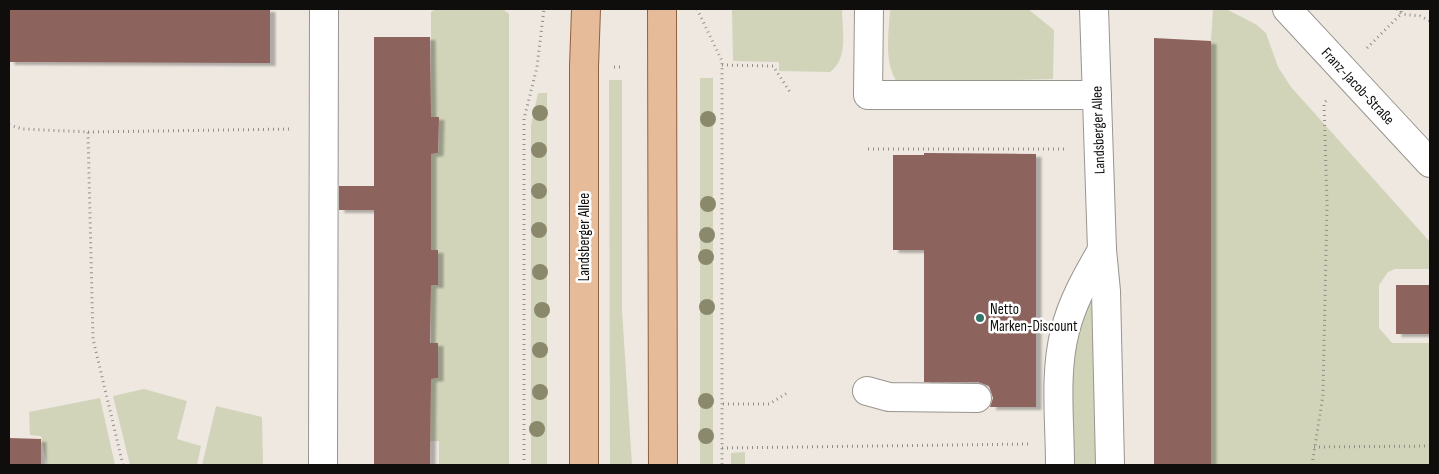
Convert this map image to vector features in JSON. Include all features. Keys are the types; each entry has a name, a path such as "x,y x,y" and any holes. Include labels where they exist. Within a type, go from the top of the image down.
{"main road":[{"name":"Landsberger Allee","path":"584,465 584,67 586,9"},
{"path":"662,9 664,465"}],"street":[{"path":"323,465 324,9"},
{"path":"869,9 868,95 1097,95"},
{"name":"Landsberger Allee","path":"1094,9 1102,250 1106,290 1110,465"},
{"name":"Franz-Jacob-Straße","path":"1287,9 1430,162"},
{"path":"1060,454 1060,360 1064,332 1075,300 1102,250"},
{"path":"867,391 889,397 977,398"}],"path":[{"path":"524,465 524,119 537,67 544,9"},
{"path":"698,9 722,61 722,465"},
{"path":"1397,9 1401,14 1420,16 1430,21"},
{"path":"1312,465 1323,395 1327,205 1324,103 1376,60 1366,47 1401,14 1401,9"},
{"path":"722,66 773,66 790,92"},
{"path":"9,125 23,128 88,132 324,128"},
{"path":"88,132 93,339 123,465"},
{"path":"868,149 1099,150"},
{"path":"723,404 769,404 789,392"},
{"path":"1314,447 1430,446"},
{"path":"722,448 1060,454"}],"green space":[{"path":"436,9 503,9 509,14 509,465 439,465 439,441 430,441 431,379 438,378 438,343 431,343 431,285 438,285 438,250 431,250 431,154 438,153 439,117 431,117 431,12"},
{"path":"732,9 842,9 843,43 840,59 830,72 779,71 779,62 733,61"},
{"path":"890,9 1028,9 1054,30 1053,79 898,83 890,67 888,38"},
{"path":"1213,9 1226,9 1257,25 1266,33 1278,67 1291,87 1430,242 1430,269 1395,269 1388,272 1379,285 1379,328 1392,343 1430,343 1430,465 1211,465 1211,41"},
{"path":"700,78 713,78 713,465 700,465"},
{"path":"609,80 622,80 622,310 632,465 610,465"},
{"path":"538,93 547,93 547,465 531,465 531,125"},
{"path":"1091,302 1098,320 1099,465 1070,465 1070,343 1077,317"},
{"path":"144,389 187,401 177,439 201,446 197,465 130,465 113,396"},
{"path":"100,398 115,465 47,465 41,436 30,435 29,412"},
{"path":"216,406 262,417 263,465 202,465"},
{"path":"745,452 745,465 731,465 731,453"}],"building":[{"path":"9,9 270,9 270,63 9,62"},
{"path":"374,37 430,37 431,117 439,117 438,153 431,154 431,250 438,250 438,285 431,285 430,343 438,343 438,378 431,379 430,465 374,465 374,210 339,210 339,186 374,186"},
{"path":"1154,38 1211,41 1211,465 1154,465"},
{"name":"Netto Marken-Discount","path":"924,153 1036,154 1036,407 990,407 993,398 989,386 978,382 924,382 924,250 893,250 893,155 924,155"},
{"path":"1396,285 1430,285 1430,334 1396,334"},
{"path":"9,438 41,439 41,465 9,465"}],"place":[{"name":"Netto Marken-Discount","path":"980,318"}]}
